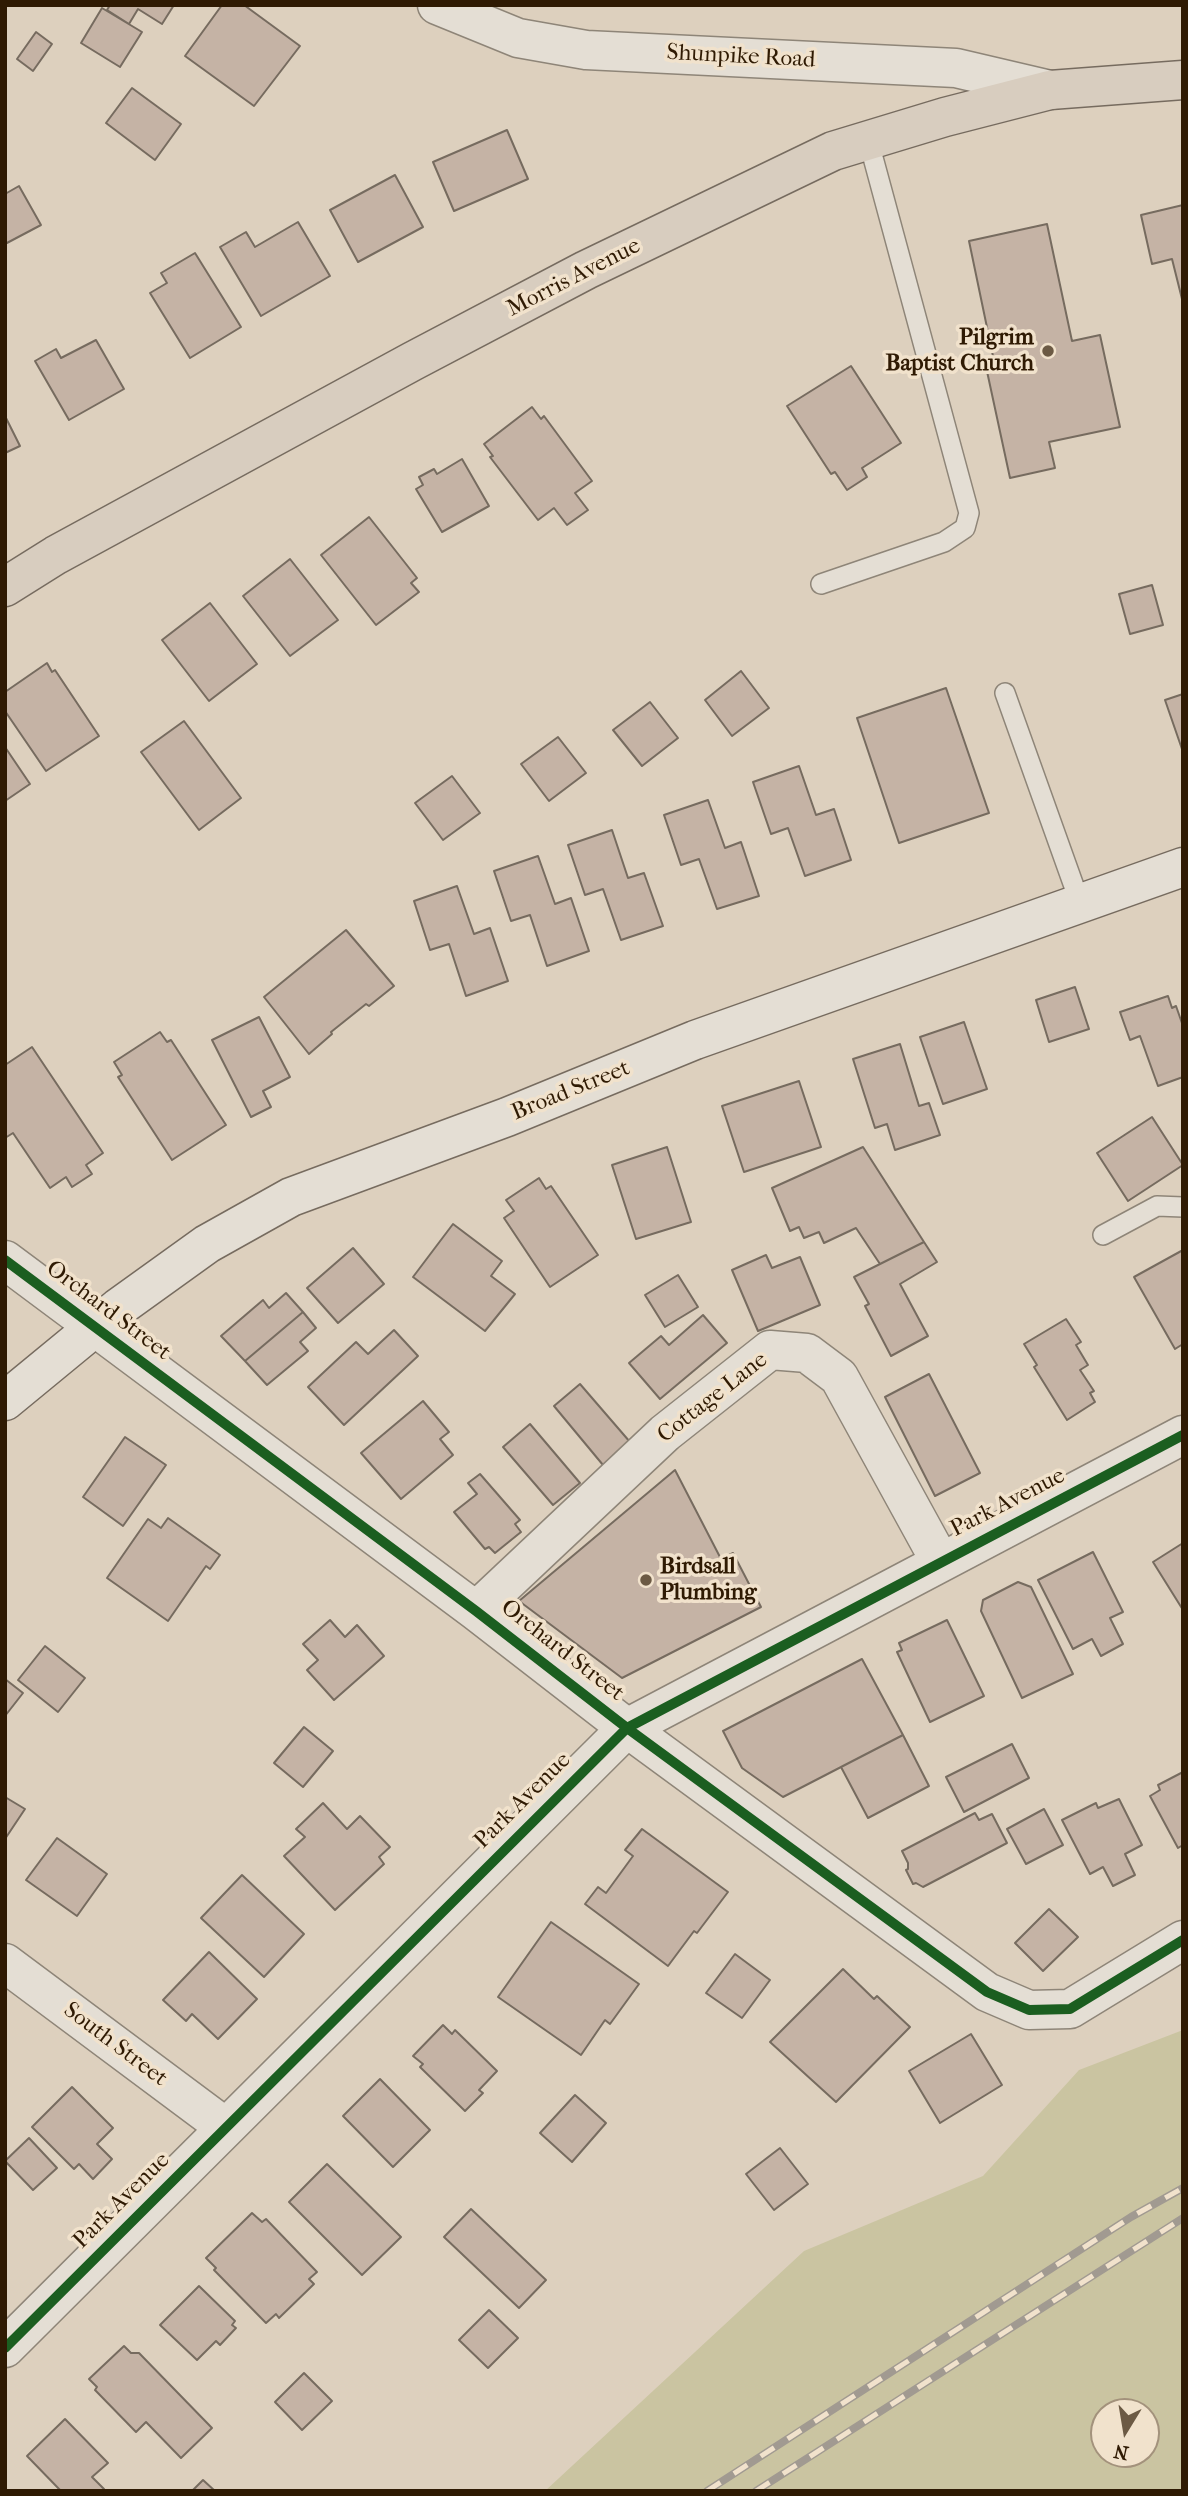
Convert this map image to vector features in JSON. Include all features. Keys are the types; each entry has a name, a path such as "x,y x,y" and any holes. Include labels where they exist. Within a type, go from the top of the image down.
{"main road":[{"name":"Morris Avenue","path":"5,587 56,555 586,270 833,151 1050,90 1183,80"}],"street":[{"name":"Shunpike Road","path":"437,5 517,38 586,50 956,68 1050,90"},
{"name":"Broad Street","path":"5,1401 94,1326 207,1244 291,1197 507,1117 695,1040 1183,867"},
{"name":"Orchard Street","path":"5,1260 476,1611 627,1728 987,1992 1030,2010 1070,2009 1183,1940"},
{"name":"Cottage Lane","path":"476,1611 665,1433 770,1350 807,1353 839,1377 940,1561"},
{"name":"Park Avenue","path":"5,2348 627,1728 1183,1435"},
{"name":"South Street","path":"5,1963 225,2127"}],"lane":[{"path":"821,584 944,542 965,528 969,513 868,139"},
{"path":"1005,693 1080,903"},
{"path":"1103,1236 1157,1206 1183,1207"}],"shaded area":[{"path":"1183,2030 1183,2491 545,2491 804,2251 983,2176 1079,2070"}],"building":[{"path":"110,5 174,5 162,24 138,9 129,24 107,10"},
{"path":"222,5 244,5 300,46 254,106 185,56"},
{"path":"102,8 142,32 120,67 81,43"},
{"path":"36,32 52,44 33,71 17,59"},
{"path":"132,88 181,124 155,160 106,123"},
{"path":"507,130 528,179 454,211 433,162"},
{"path":"395,175 423,227 358,262 330,210"},
{"path":"19,186 41,225 5,244 5,194"},
{"path":"1183,205 1183,303 1172,259 1152,264 1141,215"},
{"path":"298,222 330,276 261,316 220,247 246,232 255,247"},
{"name":"Pilgrim Baptist Church","path":"1047,224 1072,341 1100,335 1120,427 1049,442 1055,468 1010,478 985,362 994,361 969,241"},
{"path":"195,253 241,327 190,358 150,293 167,283 161,273"},
{"path":"96,340 124,389 69,420 35,361 56,349 61,358"},
{"path":"851,366 901,443 862,468 867,477 847,490 835,472 831,474 787,406"},
{"path":"532,407 541,419 544,416 592,481 575,493 588,510 567,525 554,508 538,520 490,457 493,456 484,444"},
{"path":"5,416 20,446 5,453"},
{"path":"462,459 489,506 442,532 416,489 423,485 419,477 434,469 437,474"},
{"path":"369,517 417,578 411,583 419,592 376,625 321,555"},
{"path":"290,559 338,620 290,656 243,596"},
{"path":"1152,585 1163,625 1130,634 1119,594"},
{"path":"210,603 257,664 209,701 162,640"},
{"path":"47,663 52,672 55,670 99,736 46,771 5,711 5,692"},
{"path":"741,671 769,708 732,736 705,700"},
{"path":"946,688 989,813 899,843 857,718"},
{"path":"1183,694 1183,752 1165,700"},
{"path":"650,702 678,738 642,766 613,730"},
{"path":"184,721 241,798 199,830 141,752"},
{"path":"558,737 586,773 549,801 521,764"},
{"path":"5,747 30,784 5,801"},
{"path":"799,766 816,815 834,809 851,860 805,876 788,828 771,834 753,782"},
{"path":"452,776 480,813 443,840 415,803"},
{"path":"708,800 725,848 741,842 759,896 717,909 699,859 681,865 664,815"},
{"path":"612,830 628,878 644,873 663,926 621,940 603,889 585,895 568,845"},
{"path":"538,856 555,904 571,898 589,951 547,966 530,915 511,921 494,871"},
{"path":"457,886 474,934 490,928 508,981 466,996 449,944 430,950 414,901"},
{"path":"346,930 394,986 331,1032 332,1034 309,1054 264,997"},
{"path":"1075,987 1089,1029 1049,1042 1036,1000"},
{"path":"1168,996 1172,1008 1176,1006 1183,1026 1183,1077 1158,1086 1140,1036 1130,1040 1120,1012"},
{"path":"259,1017 290,1077 263,1091 271,1107 251,1117 212,1040"},
{"path":"964,1022 987,1089 943,1104 920,1037"},
{"path":"160,1032 167,1042 171,1040 226,1125 172,1160 118,1077 122,1075 114,1062"},
{"path":"900,1044 919,1106 929,1103 940,1135 895,1150 887,1124 875,1128 853,1059"},
{"path":"32,1047 103,1153 86,1165 92,1174 72,1187 66,1177 50,1188 13,1133 5,1138 5,1065"},
{"path":"799,1081 821,1147 744,1172 722,1106"},
{"path":"1152,1117 1183,1165 1128,1201 1097,1153"},
{"path":"667,1147 691,1222 636,1239 612,1165"},
{"path":"863,1147 924,1242 880,1264 856,1228 824,1243 819,1232 804,1238 799,1227 790,1231 772,1188"},
{"path":"539,1178 546,1189 551,1186 598,1255 550,1287 504,1218 514,1211 506,1200"},
{"path":"453,1224 502,1261 491,1276 515,1294 485,1331 413,1277"},
{"path":"924,1242 937,1262 900,1284 928,1336 891,1356 865,1306 869,1304 854,1277"},
{"path":"353,1248 384,1284 338,1323 307,1288"},
{"path":"1183,1250 1183,1344 1175,1349 1134,1277"},
{"path":"766,1255 772,1268 800,1257 820,1305 758,1331 732,1270"},
{"path":"678,1275 698,1307 665,1327 645,1295"},
{"path":"286,1293 303,1312 245,1361 221,1336 263,1300 269,1308"},
{"path":"303,1312 316,1328 300,1342 308,1351 267,1385 245,1361"},
{"path":"703,1315 727,1343 660,1399 629,1363 661,1336 669,1345"},
{"path":"1066,1319 1081,1342 1076,1345 1088,1365 1080,1370 1094,1391 1090,1393 1095,1402 1067,1420 1034,1367 1037,1365 1024,1344"},
{"path":"394,1330 418,1356 344,1425 308,1387 356,1342 368,1354"},
{"path":"929,1374 980,1473 935,1496 885,1397"},
{"path":"580,1384 630,1442 603,1465 554,1406"},
{"path":"423,1401 449,1432 440,1439 453,1455 401,1499 361,1453"},
{"path":"530,1424 580,1483 553,1505 503,1447"},
{"path":"125,1437 166,1465 123,1526 83,1497"},
{"name":"Birdsall Plumbing","path":"675,1470 721,1559 733,1553 761,1607 622,1678 519,1601"},
{"path":"480,1474 520,1520 515,1524 521,1532 495,1553 489,1547 485,1549 454,1512 477,1494 468,1483"},
{"path":"168,1518 220,1555 210,1569 206,1566 168,1621 107,1578 148,1519 161,1528"},
{"path":"1183,1543 1183,1610 1153,1562"},
{"path":"1093,1552 1123,1612 1110,1618 1123,1644 1101,1656 1092,1639 1073,1649 1038,1580"},
{"path":"1018,1582 1031,1587 1073,1674 1022,1698 981,1611 983,1600"},
{"path":"330,1620 345,1637 357,1625 384,1656 334,1700 307,1670 318,1660 303,1644"},
{"path":"947,1620 984,1696 930,1722 897,1652 902,1650 899,1643"},
{"path":"45,1646 85,1678 58,1712 18,1680"},
{"path":"862,1659 903,1735 783,1797 742,1768 723,1731"},
{"path":"5,1679 23,1693 5,1716"},
{"path":"304,1727 333,1751 303,1787 274,1763"},
{"path":"903,1735 929,1786 868,1818 841,1767"},
{"path":"1012,1744 1029,1778 964,1812 946,1777"},
{"path":"1183,1772 1183,1845 1178,1848 1150,1796 1160,1790 1158,1785"},
{"path":"5,1797 25,1809 5,1839"},
{"path":"1119,1799 1142,1845 1125,1854 1135,1875 1113,1886 1103,1867 1090,1874 1062,1820 1096,1803 1098,1808"},
{"path":"323,1803 347,1829 360,1816 390,1847 379,1857 384,1864 335,1910 284,1856 305,1837 296,1829"},
{"path":"1044,1809 1063,1845 1026,1864 1007,1829"},
{"path":"975,1813 979,1820 992,1814 1007,1843 923,1887 913,1884 906,1870 908,1863 902,1851"},
{"path":"642,1829 728,1892 668,1966 585,1904 598,1887 606,1893 633,1856 625,1850"},
{"path":"57,1838 107,1874 77,1916 26,1880"},
{"path":"242,1875 304,1934 264,1977 201,1918"},
{"path":"1049,1909 1078,1937 1043,1971 1015,1943"},
{"path":"551,1922 639,1984 610,2024 605,2020 581,2055 498,1997"},
{"path":"209,1952 257,1999 218,2039 192,2014 186,2021 163,2000"},
{"path":"735,1954 770,1980 742,2018 706,1993"},
{"path":"843,1969 874,1999 877,1996 910,2027 836,2102 770,2042"},
{"path":"443,2025 452,2034 455,2030 497,2071 479,2090 483,2093 465,2111 420,2067 423,2064 413,2056"},
{"path":"971,2034 1002,2085 940,2123 909,2071"},
{"path":"380,2079 430,2130 393,2167 343,2116"},
{"path":"72,2087 113,2128 97,2144 112,2159 93,2179 79,2164 74,2169 32,2127"},
{"path":"575,2095 606,2123 572,2162 540,2133"},
{"path":"29,2138 57,2168 33,2190 5,2161"},
{"path":"780,2148 808,2184 774,2210 746,2174"},
{"path":"327,2164 401,2237 362,2275 289,2202"},
{"path":"471,2209 546,2280 519,2308 444,2237"},
{"path":"252,2213 262,2222 266,2219 317,2272 309,2279 314,2284 279,2318 276,2314 266,2323 214,2270 216,2268 206,2258"},
{"path":"199,2286 235,2321 232,2325 236,2328 220,2345 216,2341 197,2360 160,2325"},
{"path":"489,2310 518,2338 488,2368 459,2340"},
{"path":"124,2346 131,2353 139,2353 212,2428 181,2458 146,2422 136,2432 95,2390 97,2387 89,2379"},
{"path":"304,2373 332,2401 302,2430 275,2402"},
{"path":"65,2419 108,2463 92,2477 104,2489 102,2491 61,2491 27,2456"},
{"path":"203,2480 215,2491 192,2491"}],"railway":[{"path":"707,2491 1131,2217 1183,2188"},
{"path":"756,2491 1183,2218"}],"cycle path":[{"path":"5,1260 476,1611 627,1728 987,1992 1029,2010 1070,2009 1183,1940"},
{"path":"5,2348 627,1728 1183,1435"}],"place":[{"name":"Pilgrim Baptist Church","path":"1048,351"},
{"name":"Birdsall Plumbing","path":"646,1580"}]}
